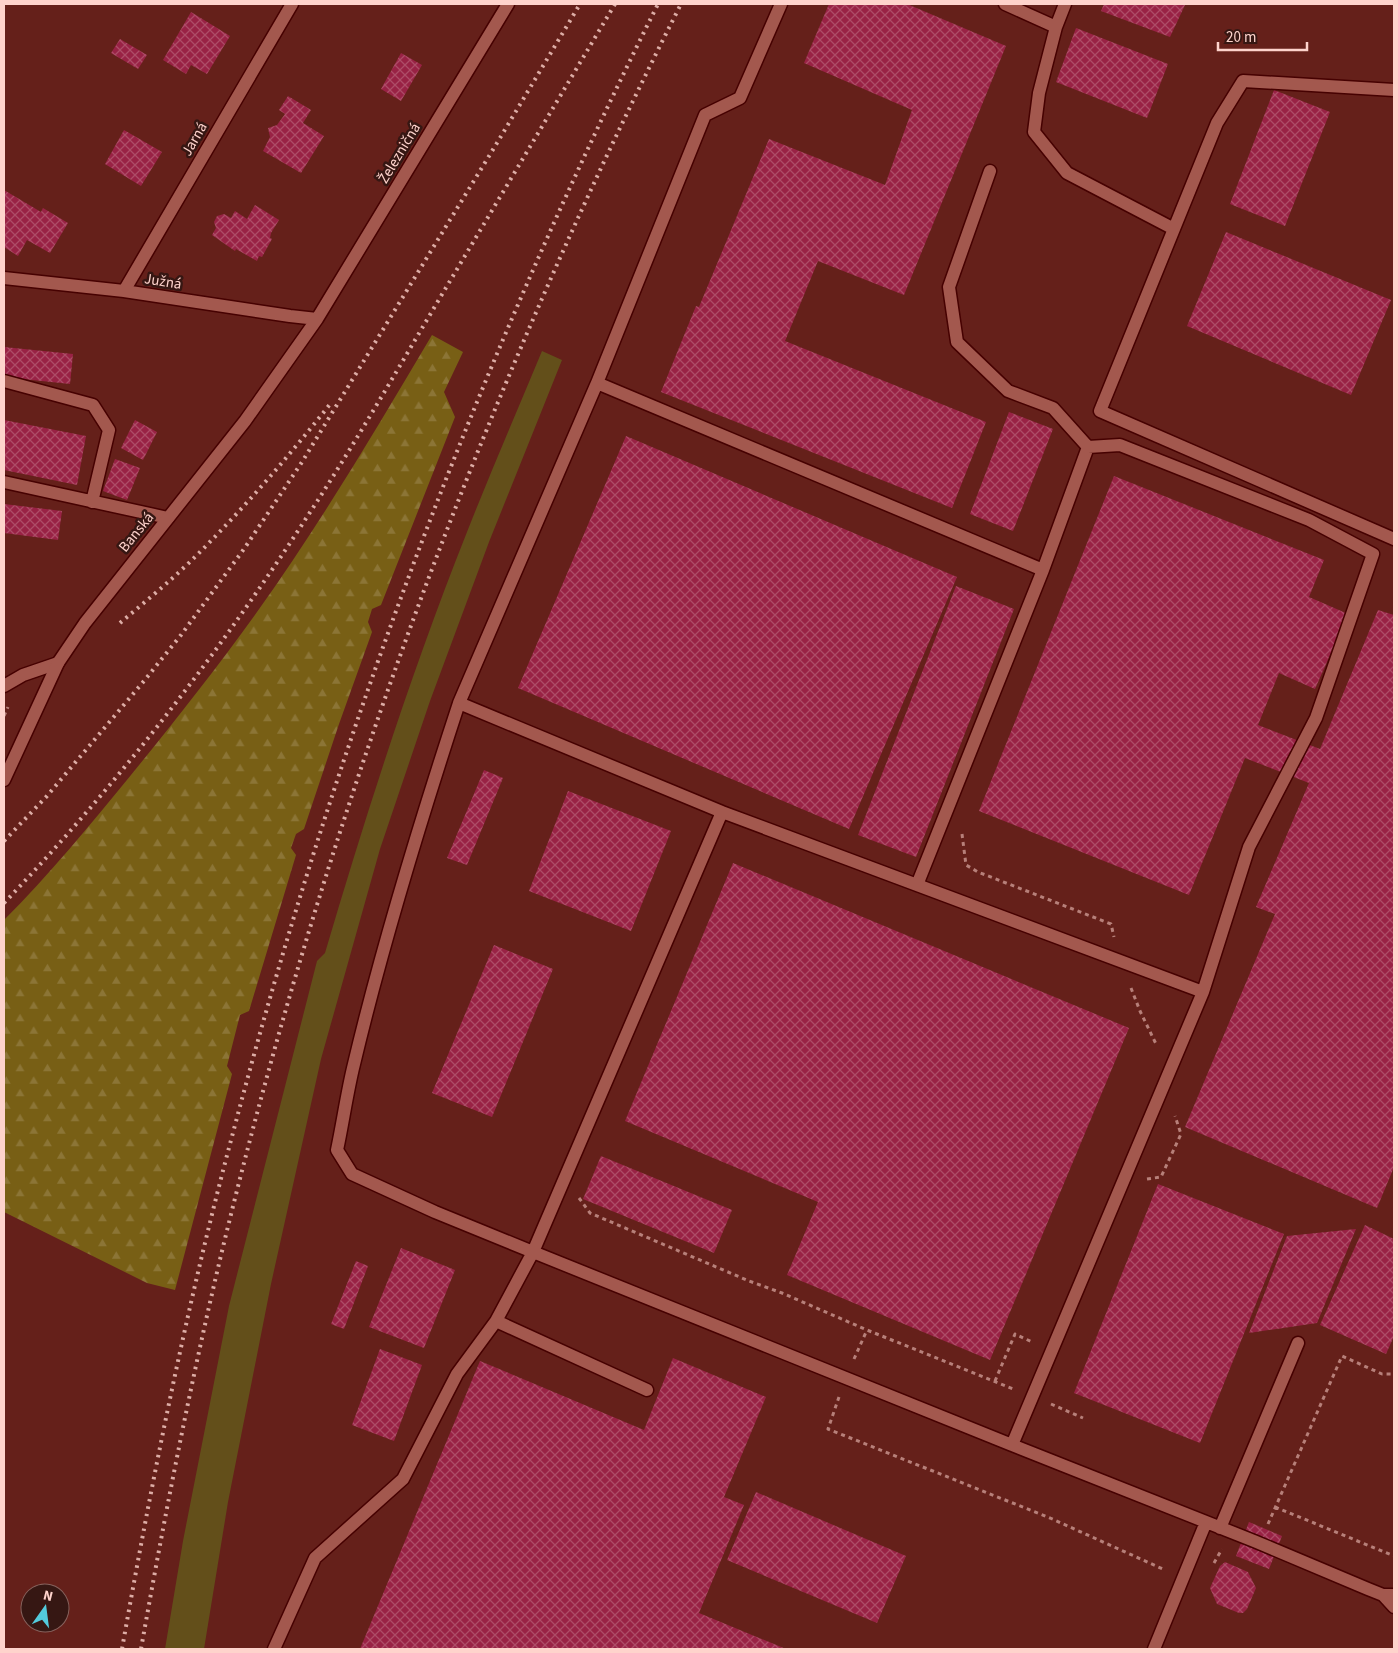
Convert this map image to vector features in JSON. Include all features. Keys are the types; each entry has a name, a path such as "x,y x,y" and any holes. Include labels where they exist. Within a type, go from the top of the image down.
{"street":[{"name":"Jarná","path":"124,291 292,4"},
{"name":"Železničná","path":"317,319 508,4"},
{"path":"781,4 740,98 705,115 596,383 459,703 423,813 392,919 354,1066 337,1150 352,1174 435,1212 1389,1595 1394,1607"},
{"path":"1005,4 1056,27"},
{"path":"1065,4 1056,27 1038,94 1034,132 1067,174 1174,229"},
{"path":"1394,90 1243,81 1217,123 1100,411 1394,539"},
{"path":"990,171 949,287 957,342 1008,391 1053,408 1088,447 1120,446 1308,520 1373,554 1316,718 1249,847 1203,992 1012,1445"},
{"name":"Južná","path":"4,278 124,291 317,319"},
{"name":"Banská","path":"4,780 58,663 85,623 246,421 317,319"},
{"path":"4,381 93,405 109,430 92,502"},
{"path":"596,383 1042,570"},
{"path":"917,885 1042,570 1088,447"},
{"path":"4,482 168,518"},
{"path":"4,686 23,675 58,663"},
{"path":"459,703 722,812 1203,992"},
{"path":"274,1649 315,1558 403,1479 457,1374 496,1321 533,1252 722,812"},
{"path":"496,1321 647,1390"},
{"path":"1220,1528 1298,1343"},
{"path":"1154,1649 1206,1522"}],"path":[{"path":"961,827 966,865 978,872 1111,924 1121,962 1140,1011 1170,1071"},
{"path":"1146,1180 1161,1177 1178,1142 1181,1134 1174,1113"},
{"path":"583,1190 579,1198 590,1213 867,1330 1083,1418"},
{"path":"867,1330 846,1378 828,1429 1050,1518 1183,1579"},
{"path":"995,1381 1015,1334 1051,1351"},
{"path":"1266,1527 1342,1356 1382,1374 1394,1374"},
{"path":"1275,1507 1394,1556"}],"shaded area":[{"path":"542,351 562,360 489,542 430,701 380,849 321,1059 271,1284 228,1502 204,1649 165,1649 183,1541 229,1306 317,961 325,953 357,847 409,688 447,584"}],"green space":[{"path":"432,335 463,352 444,392 455,417 381,605 372,609 368,622 372,632 304,829 296,834 291,848 296,855 249,1011 240,1015 227,1066 232,1074 175,1290 147,1283 4,1212 4,920 53,868 100,812 235,643 329,505"}],"building":[{"path":"829,4 907,4 1006,46 904,295 818,261 785,341 986,422 952,508 661,392 696,306 699,307 769,139 885,185 912,110 804,63"},
{"path":"1104,4 1185,5 1170,37 1101,11"},
{"path":"191,12 230,36 207,74 191,65 186,74 163,60"},
{"path":"1076,28 1168,64 1147,118 1056,82"},
{"path":"120,39 147,55 138,69 111,53"},
{"path":"401,53 422,65 401,101 381,89"},
{"path":"1274,90 1330,112 1285,226 1230,204"},
{"path":"288,96 311,110 303,123 324,136 301,173 263,151 270,137 268,128 277,125 285,114 279,110"},
{"path":"124,130 162,152 141,186 105,164"},
{"path":"4,190 41,212 43,208 68,223 50,253 27,240 18,256 4,247"},
{"path":"255,205 279,220 271,233 270,238 272,239 262,257 259,256 257,261 236,249 235,251 212,235 216,228 214,222 217,216 224,214 231,218 235,211 247,219"},
{"path":"1226,232 1391,300 1351,395 1187,326"},
{"path":"4,347 73,354 70,384 4,377"},
{"path":"1009,412 1053,429 1013,531 970,514"},
{"path":"4,420 86,436 77,485 4,470"},
{"path":"135,420 157,432 143,460 121,448"},
{"path":"626,436 957,577 849,829 518,688"},
{"path":"115,459 140,468 127,500 103,491"},
{"path":"1114,476 1324,560 1309,597 1348,614 1315,689 1279,673 1258,725 1320,749 1378,610 1394,615 1394,1167 1377,1208 1185,1127 1275,914 1256,907 1309,783 1245,758 1189,895 979,811"},
{"path":"4,504 62,511 58,540 4,533"},
{"path":"956,586 1014,609 916,857 858,835"},
{"path":"484,770 503,778 467,865 447,858"},
{"path":"568,791 671,831 631,931 529,891"},
{"path":"733,863 1129,1028 990,1360 787,1275 818,1202 625,1121"},
{"path":"494,945 553,969 492,1117 432,1093"},
{"path":"601,1156 732,1210 714,1253 583,1199"},
{"path":"1158,1184 1284,1234 1200,1443 1074,1393"},
{"path":"1365,1225 1394,1239 1394,1336 1386,1354 1320,1325"},
{"path":"1356,1229 1317,1323 1249,1333 1287,1236"},
{"path":"401,1248 455,1270 424,1348 369,1327"},
{"path":"356,1261 368,1266 344,1329 331,1324"},
{"path":"380,1349 422,1365 394,1441 352,1425"},
{"path":"673,1358 766,1397 724,1497 744,1505 699,1613 786,1649 360,1649 480,1361 644,1430"},
{"path":"756,1492 906,1556 877,1623 727,1560"},
{"path":"1249,1522 1282,1536 1269,1569 1236,1556"},
{"path":"1225,1562 1248,1572 1256,1588 1247,1609 1243,1613 1217,1604 1210,1588 1220,1566"}],"railway":[{"path":"4,841 47,796 144,681 181,635 244,549 302,462 580,4"},
{"path":"4,903 86,813 163,719 237,621 271,571 360,433 615,4"},
{"path":"122,1649 159,1453 201,1258 274,984 318,840 366,697 417,555 472,415 530,277 592,139 658,4"},
{"path":"141,1649 179,1447 223,1247 264,1086 310,927 361,769 416,612 476,457 540,304 608,153 681,4"},
{"path":"120,623 178,573 215,537 266,481 331,403"}]}
